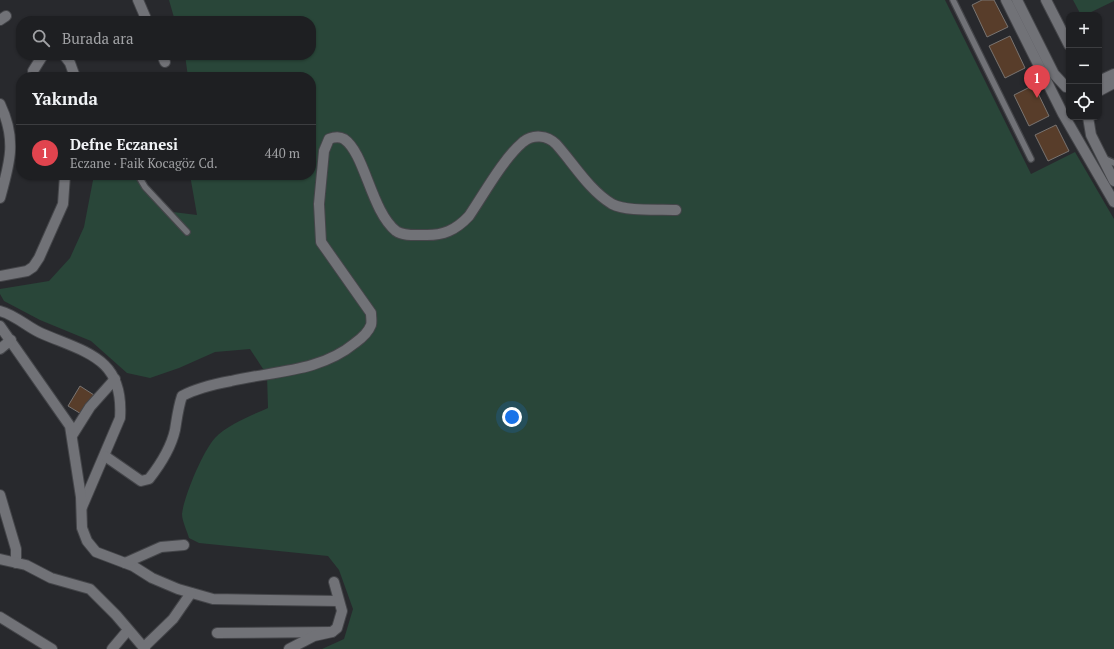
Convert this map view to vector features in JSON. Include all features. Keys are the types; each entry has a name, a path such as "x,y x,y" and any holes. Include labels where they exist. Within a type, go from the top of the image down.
{"street":[{"path":"138,0 145,16"},
{"path":"1006,0 1057,102 1066,115"},
{"path":"1017,0 1054,74 1066,85"},
{"path":"1046,0 1066,39"},
{"path":"33,72 40,60"},
{"path":"68,60 74,72"},
{"path":"1102,80 1114,74"},
{"path":"1102,90 1114,84"},
{"path":"1057,102 1059,93 1066,87"},
{"path":"0,104 10,130 11,149 0,198"},
{"path":"1069,120 1114,202"},
{"path":"1088,120 1091,135 1114,181"},
{"path":"105,456 141,481 149,479 160,465 174,431 178,408 182,396 192,391 232,380 290,372 326,361 346,351 366,335 371,325 371,313 321,242 319,204 324,151 329,139 335,137 343,138 353,148 372,193 385,218 397,232 406,235 429,235 453,231 469,216 509,158 524,141 533,137 543,136 554,143 576,170 613,204 626,208 676,210"},
{"path":"0,276 27,271 33,268 40,258 63,204 64,180"},
{"path":"0,311 7,313 42,334 90,354 103,364 115,379 119,397 120,418 81,509"},
{"path":"0,326 53,403 67,419 73,434 82,528 87,541 96,552 125,563 152,578 191,593 213,599 338,601"},
{"path":"0,349 11,340"},
{"path":"73,434 90,407 115,379"},
{"path":"0,495 16,549 16,563"},
{"path":"125,563 149,551 161,547 184,545"},
{"path":"0,559 26,565 51,578 90,589 128,630 140,647 173,619 191,593"},
{"path":"289,649 314,636 332,632 337,628 342,611 334,582"},
{"path":"0,616 52,649"},
{"path":"112,649 128,630"},
{"path":"217,633 332,632"}],"lane":[{"path":"953,0 1031,159"},
{"path":"1103,158 1114,163"},
{"path":"141,180 145,187 187,232"}],"green space":[{"path":"169,0 945,0 1031,174 1075,152 1114,219 1114,649 322,649 344,639 353,609 339,570 328,556 199,543 189,538 183,520 182,514 186,496 210,444 226,429 268,408 267,375 250,349 215,352 179,368 150,378 127,373 91,341 40,320 4,301 0,294 0,289 49,281 70,258 84,227 93,180 137,180 165,211 197,215 191,180 316,180 316,72 187,72 186,60 316,60 316,16 174,16"},
{"path":"1073,0 1114,0 1091,12 1079,12"}],"building":[{"path":"982,0 994,0 1008,27 987,37 972,5"},
{"path":"1010,36 1025,68 1005,78 989,46"},
{"path":"1034,85 1049,116 1029,126 1014,95"},
{"path":"1056,125 1069,151 1048,161 1035,135"},
{"path":"80,386 94,395 83,415 68,406"}],"place":[{"name":"Defne Eczanesi","path":"1037,98"}]}
